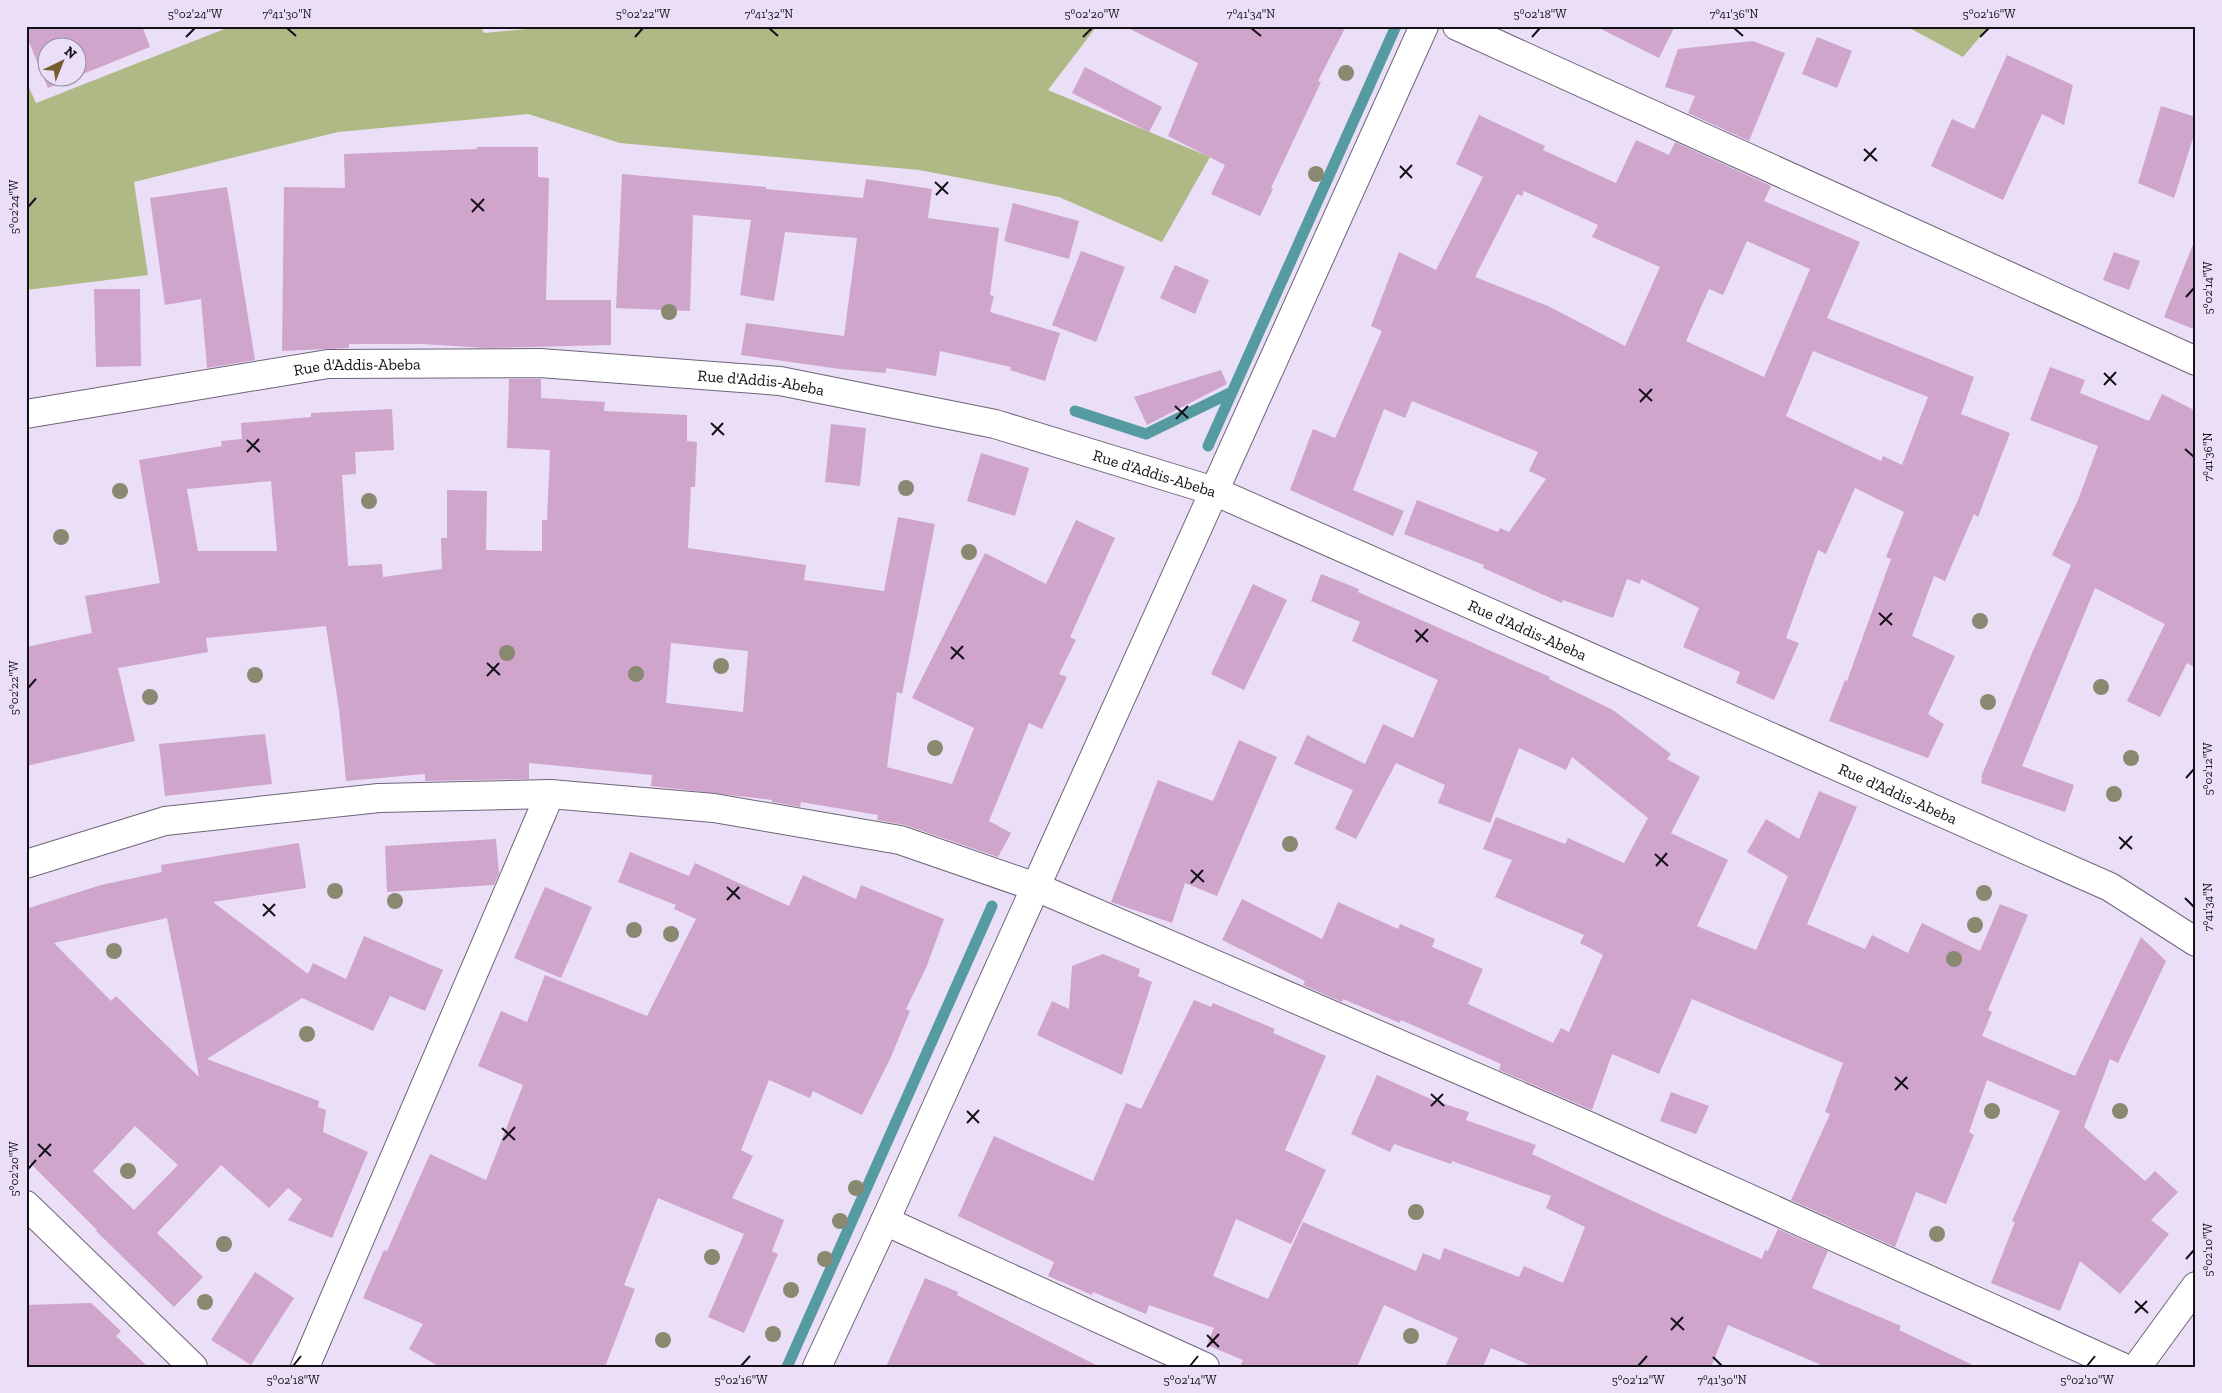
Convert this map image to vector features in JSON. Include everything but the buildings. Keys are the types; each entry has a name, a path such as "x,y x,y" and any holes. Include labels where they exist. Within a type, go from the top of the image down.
{"street":[{"path":"817,1367 885,1221 1424,26"},
{"path":"1457,26 2196,361"},
{"name":"Rue d'Addis-Abeba","path":"26,414 328,364 540,363 780,381 995,424 1214,491 2110,887 2196,942"},
{"path":"305,1367 550,794"},
{"path":"26,864 165,821 379,798 550,794 714,808 900,840 1036,887 1582,1123 2122,1367"},
{"path":"26,1206 194,1367"},
{"path":"885,1221 1204,1367"},
{"path":"2137,1367 2196,1286"}],"green space":[{"path":"232,26 480,26 484,33 560,26 1097,26 1048,90 1210,157 1162,242 1059,197 919,170 620,143 528,114 338,132 134,182 148,275 26,290 26,81 36,103 74,88 88,88 88,83"},
{"path":"1906,26 1989,26 1963,57"}],"waterway":[{"path":"1208,446 1396,26"},
{"path":"1075,411 1146,434 1230,393"},
{"path":"787,1367 992,906"}]}
